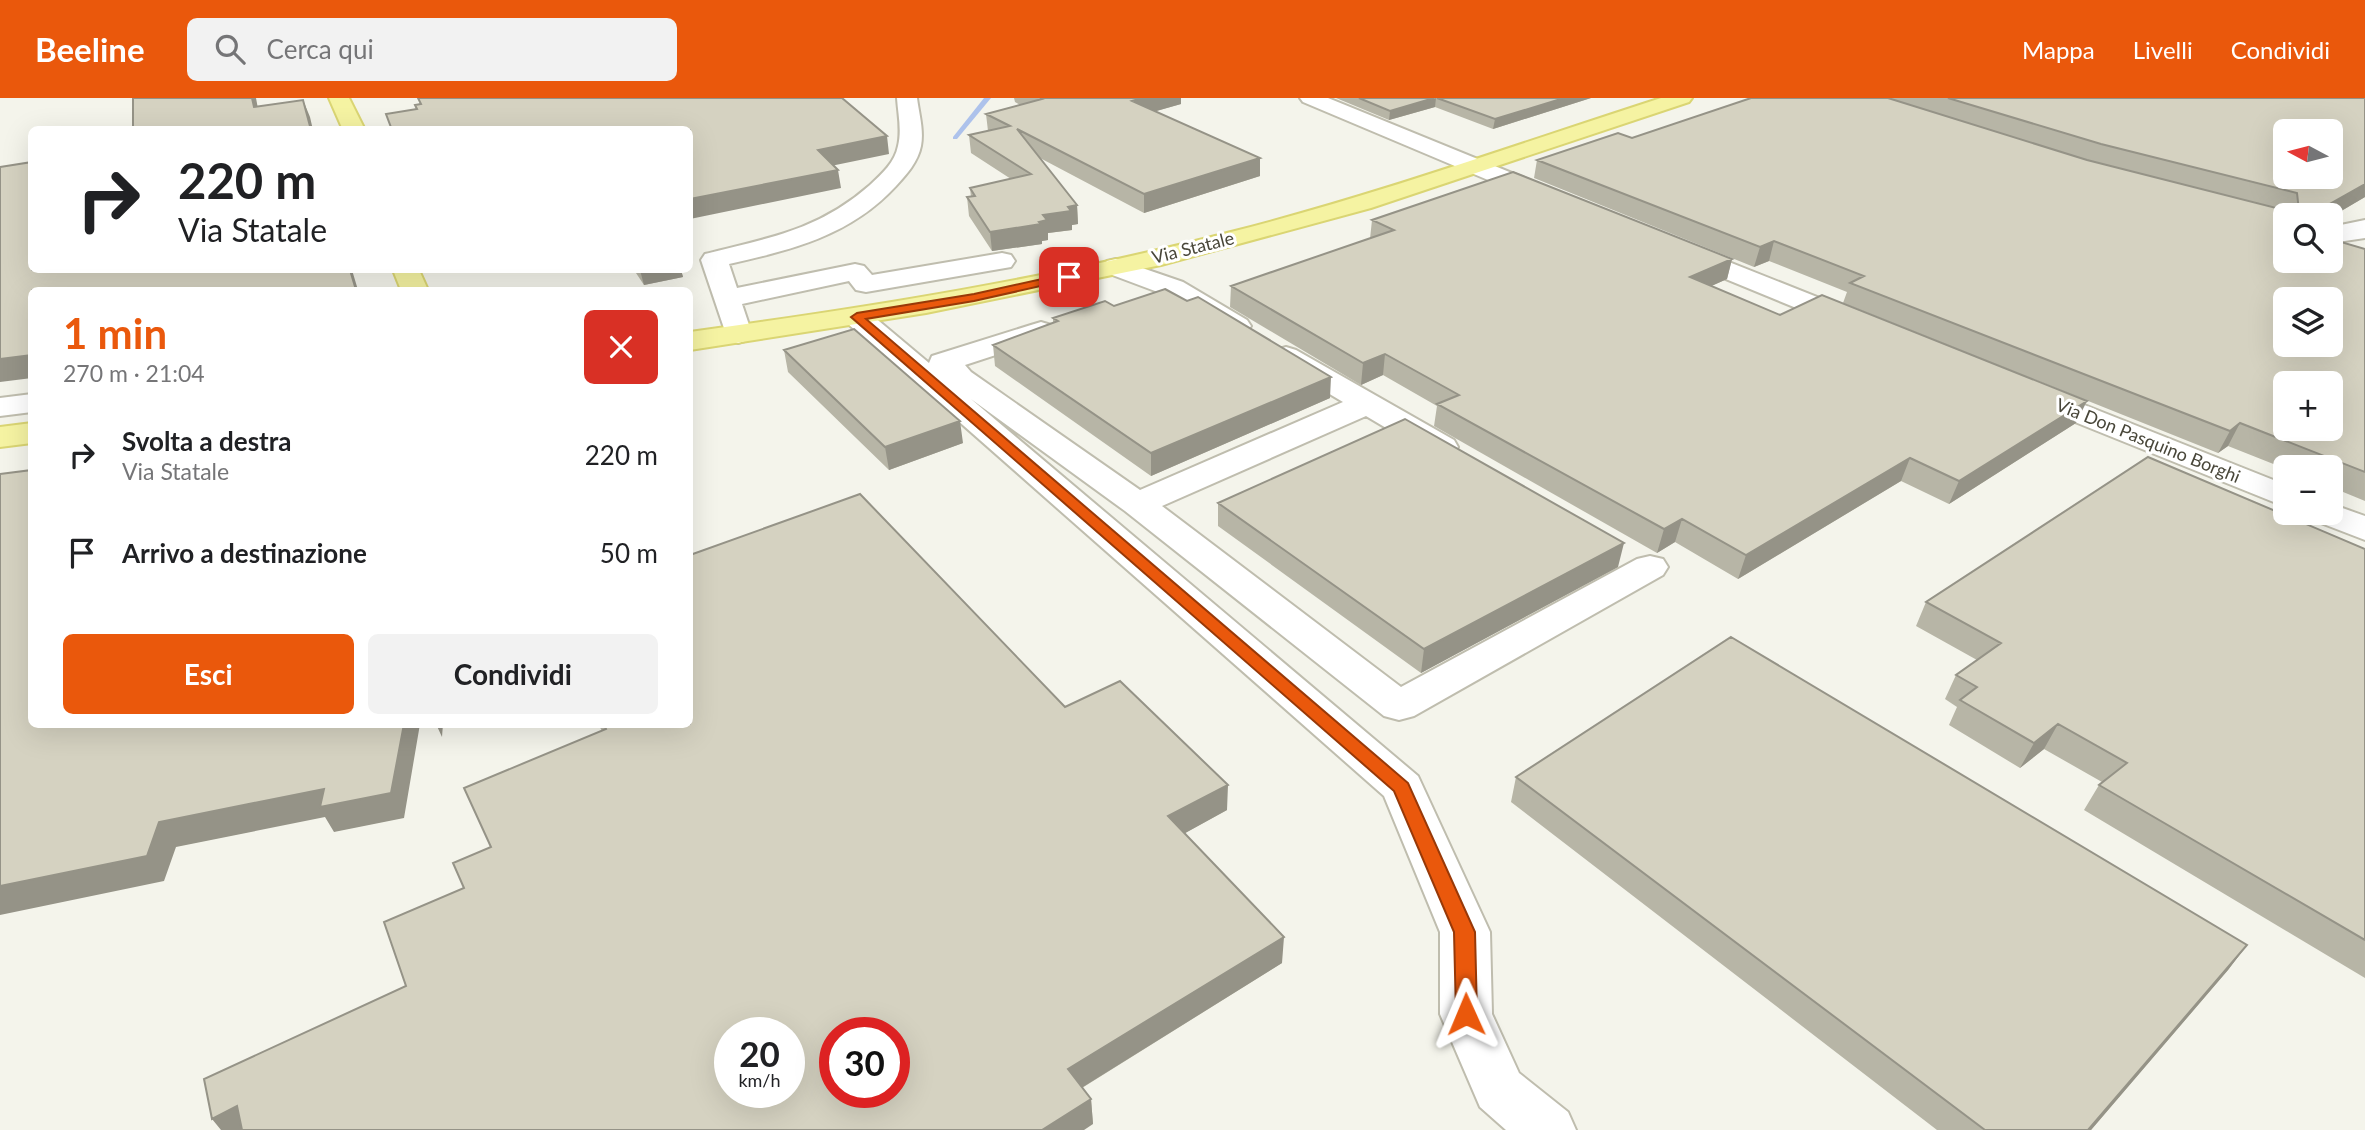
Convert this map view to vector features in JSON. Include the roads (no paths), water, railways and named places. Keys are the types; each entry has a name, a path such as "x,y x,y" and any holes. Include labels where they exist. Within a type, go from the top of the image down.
{"main road":[{"path":"339,98 352,126"},
{"name":"Via Statale","path":"693,341 974,297 1116,267 1316,217 1682,98"},
{"path":"0,438 28,434"}],"street":[{"path":"738,334 726,299 702,259 803,238 826,230 871,198 892,177 908,152 910,141 893,98"},
{"path":"1321,102 1362,98"},
{"path":"1321,102 1576,208"},
{"path":"2343,234 2359,232 2365,228"},
{"path":"1654,240 1873,329"},
{"path":"726,299 855,272 866,284 1002,261"},
{"path":"1116,267 1173,288 1472,465"},
{"path":"1135,300 1173,288"},
{"path":"857,317 1137,504 1399,706 1650,567 1615,546"},
{"path":"1071,321 943,362 943,376 1402,787 1465,932 1466,1014 1499,1090 1548,1130"},
{"name":"Via Don Pasquino Borghi","path":"2015,387 2273,492"},
{"path":"0,407 28,404"},
{"path":"1137,504 1366,404"},
{"path":"2343,520 2365,529"}],"waterway":[{"path":"955,138 988,98"}]}
